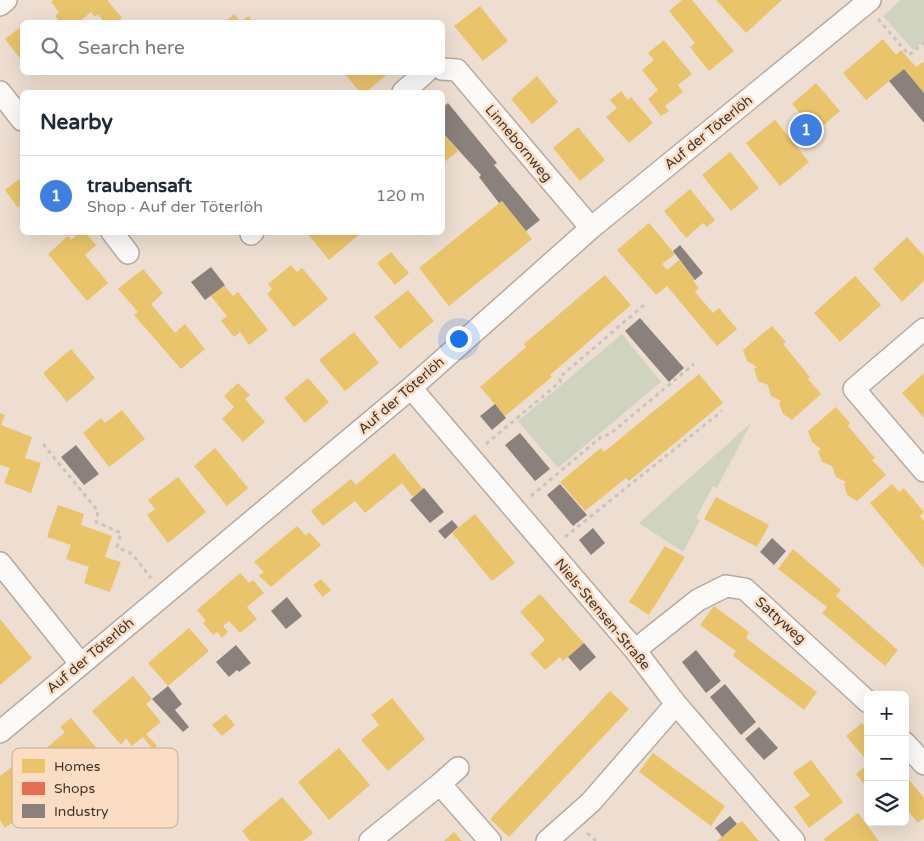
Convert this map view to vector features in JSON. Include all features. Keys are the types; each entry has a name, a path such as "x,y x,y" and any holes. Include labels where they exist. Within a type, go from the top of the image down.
{"street":[{"path":"0,5 6,0"},
{"name":"Auf der Töterlöh","path":"0,732 80,663 411,388 591,228 867,2"},
{"name":"Linnebornweg","path":"445,69 457,70 591,228"},
{"path":"405,90 423,75"},
{"path":"0,92 20,117"},
{"path":"114,235 128,253"},
{"path":"924,330 854,389 924,471"},
{"name":"Niels-Stensen-Straße","path":"411,388 635,650 676,704 794,841"},
{"path":"0,563 80,663"},
{"name":"Sattyweg","path":"635,650 698,600 726,586 745,588 864,698"},
{"path":"547,841 591,802 676,704"},
{"path":"909,747 924,764"},
{"path":"370,841 458,768"},
{"path":"440,784 490,841"}],"path":[{"path":"867,2 909,55 924,43"},
{"path":"470,458 560,382 560,377 644,305"},
{"path":"514,510 601,437 610,434 694,364"},
{"path":"548,550 722,411"},
{"path":"43,444 98,511 96,522 121,533 117,547 132,554 163,594"}],"green space":[{"path":"901,0 924,0 924,41 913,50 883,16"},
{"path":"622,334 661,382 558,468 518,421"},
{"path":"751,423 717,488 713,486 696,518 700,520 683,552 639,523"}],"building: Homes":[{"path":"54,0 107,0 122,18 120,20 102,20 98,14 95,17 91,12 81,20 58,20 55,16 59,12 51,2"},
{"path":"682,0 692,0 734,51 709,71 690,47 695,43 669,11"},
{"path":"716,0 782,0 746,33"},
{"path":"480,6 508,41 483,61 454,26"},
{"path":"234,14 239,20 227,20"},
{"path":"248,16 251,20 243,20"},
{"path":"20,28 20,58 5,39"},
{"path":"883,39 896,55 901,50 916,67 924,61 924,93 904,69 866,100 843,73"},
{"path":"664,40 692,74 678,85 683,92 665,106 669,111 661,116 648,99 658,90 642,70 654,60 648,53"},
{"path":"346,75 386,75 368,90 358,90"},
{"path":"537,76 558,102 532,124 511,99"},
{"path":"816,83 840,111 816,132 792,104"},
{"path":"621,91 628,100 631,97 653,123 629,143 606,117 617,108 610,100"},
{"path":"775,120 809,162 780,186 746,143"},
{"path":"578,127 605,160 580,181 553,148"},
{"path":"445,136 458,151 445,162"},
{"path":"730,152 759,188 731,211 702,175"},
{"path":"20,179 20,206 18,208 5,190"},
{"path":"690,189 715,220 707,227 703,223 686,238 664,211"},
{"path":"502,201 532,239 449,306 419,268"},
{"path":"649,223 675,254 662,264 667,270 679,260 699,288 695,292 713,313 719,308 737,329 717,346 667,286 656,295 617,250"},
{"path":"77,235 88,235 96,245 85,255 108,283 87,301 48,254 68,236 71,240"},
{"path":"308,235 358,235 329,260"},
{"path":"907,237 924,256 924,281 902,302 873,269"},
{"path":"391,252 409,273 395,285 377,263"},
{"path":"291,265 297,272 302,268 328,299 294,327 267,294 272,289 268,284"},
{"path":"143,269 163,293 151,304 175,333 185,324 205,349 181,369 134,315 138,312 118,289"},
{"path":"605,275 631,305 550,375 552,377 505,416 480,387 526,347 524,344"},
{"path":"855,276 881,305 840,342 814,313"},
{"path":"224,285 233,296 238,292 268,330 249,345 240,332 234,337 221,321 227,316 211,296"},
{"path":"408,290 434,321 400,349 374,317"},
{"path":"772,326 786,342 783,344 810,377 808,379 821,394 792,420 783,414 779,403 781,401 771,396 768,385 758,381 754,369 757,367 747,361 743,350"},
{"path":"354,332 379,363 345,391 319,360"},
{"path":"71,349 95,378 67,402 43,373"},
{"path":"924,373 924,418 902,393"},
{"path":"699,374 723,403 629,481 626,478 585,511 560,482 601,448 604,452"},
{"path":"308,378 329,402 305,423 284,398"},
{"path":"238,383 250,395 245,399 265,422 243,442 222,419 234,407 224,396"},
{"path":"836,407 850,423 848,426 875,458 872,460 886,475 857,501 847,495 844,484 846,482 836,477 832,466 822,462 818,451 821,449 812,442 808,431"},
{"path":"122,410 145,439 109,467 83,433 101,418 105,423"},
{"path":"0,413 5,415 1,425 32,437 25,458 41,463 31,493 4,483 10,468 0,465"},
{"path":"215,448 248,488 227,506 194,466"},
{"path":"394,453 423,489 413,497 402,483 365,513 355,501 323,526 311,511 351,479 356,485"},
{"path":"178,477 206,512 168,543 147,515 155,509 148,500"},
{"path":"892,484 899,492 904,488 924,512 920,516 924,521 924,568 870,503"},
{"path":"716,497 769,525 757,547 704,519"},
{"path":"58,505 84,514 81,525 112,536 105,557 121,562 110,592 84,583 89,567 66,559 71,545 47,537"},
{"path":"475,514 515,563 492,581 452,533"},
{"path":"297,526 306,536 309,532 321,545 271,587 259,576 264,572 254,562"},
{"path":"665,546 685,557 649,615 629,602"},
{"path":"793,549 841,590 836,596 898,650 885,666 822,613 827,607 778,569"},
{"path":"240,573 249,583 253,580 264,593 247,607 257,619 240,633 229,621 223,626 228,632 222,638 217,632 213,635 203,623 206,621 197,610"},
{"path":"321,579 331,590 323,597 313,585"},
{"path":"540,594 584,643 563,661 560,657 545,670 530,654 545,640 520,612"},
{"path":"714,606 749,632 746,638 817,692 804,710 733,656 736,651 700,625"},
{"path":"0,619 32,658 0,685"},
{"path":"189,628 209,651 168,686 148,663"},
{"path":"133,676 152,699 146,704 161,722 146,734 157,746 151,748 143,737 132,746 126,738 121,745 92,711"},
{"path":"610,691 629,709 509,837 490,819"},
{"path":"392,698 425,739 388,771 361,740 379,725 371,715"},
{"path":"226,714 235,725 222,736 212,725"},
{"path":"71,718 97,748 47,748 65,732 60,727"},
{"path":"862,723 864,725 864,757 846,736"},
{"path":"339,748 370,785 329,820 298,782"},
{"path":"653,753 725,806 711,826 639,772"},
{"path":"811,760 843,802 809,828 794,807 810,795 793,773"},
{"path":"12,767 12,823 5,828 0,820 0,776"},
{"path":"864,767 864,784 856,774"},
{"path":"909,780 924,798 924,818 918,823 909,812"},
{"path":"282,797 313,833 303,841 250,841 242,831"},
{"path":"858,813 864,821 864,826 868,826 879,841 825,841 824,839"},
{"path":"742,821 759,841 717,841 737,824"},
{"path":"454,832 462,841 444,841"}],"building: Shops":[{"path":"809,125 816,132 810,138 803,130"}],"building: Industry":[{"path":"904,69 924,93 924,123 889,81"},
{"path":"448,103 497,163 494,165 540,220 526,231 502,201 499,203 479,177 481,175 445,135 445,106"},
{"path":"680,245 703,273 695,280 673,251"},
{"path":"211,267 225,285 205,300 191,282"},
{"path":"640,318 684,368 669,382 625,331"},
{"path":"495,404 506,418 492,430 480,416"},
{"path":"520,433 550,469 535,481 505,445"},
{"path":"76,445 99,474 84,485 61,457"},
{"path":"560,484 587,515 573,526 547,495"},
{"path":"424,488 444,512 430,523 410,500"},
{"path":"452,520 458,527 445,539 438,531"},
{"path":"593,528 605,543 591,555 579,540"},
{"path":"772,538 786,551 774,565 760,552"},
{"path":"287,597 302,616 286,629 271,611"},
{"path":"584,643 596,657 580,671 568,657"},
{"path":"236,645 251,663 239,672 237,670 229,677 216,662"},
{"path":"696,650 721,681 706,693 682,662"},
{"path":"725,684 756,722 741,735 710,697"},
{"path":"168,686 182,704 175,710 189,727 183,732 152,699"},
{"path":"759,727 778,748 764,760 745,739"},
{"path":"730,816 737,824 722,837 715,828"}],"place":[{"name":"traubensaft","path":"806,130"}]}
